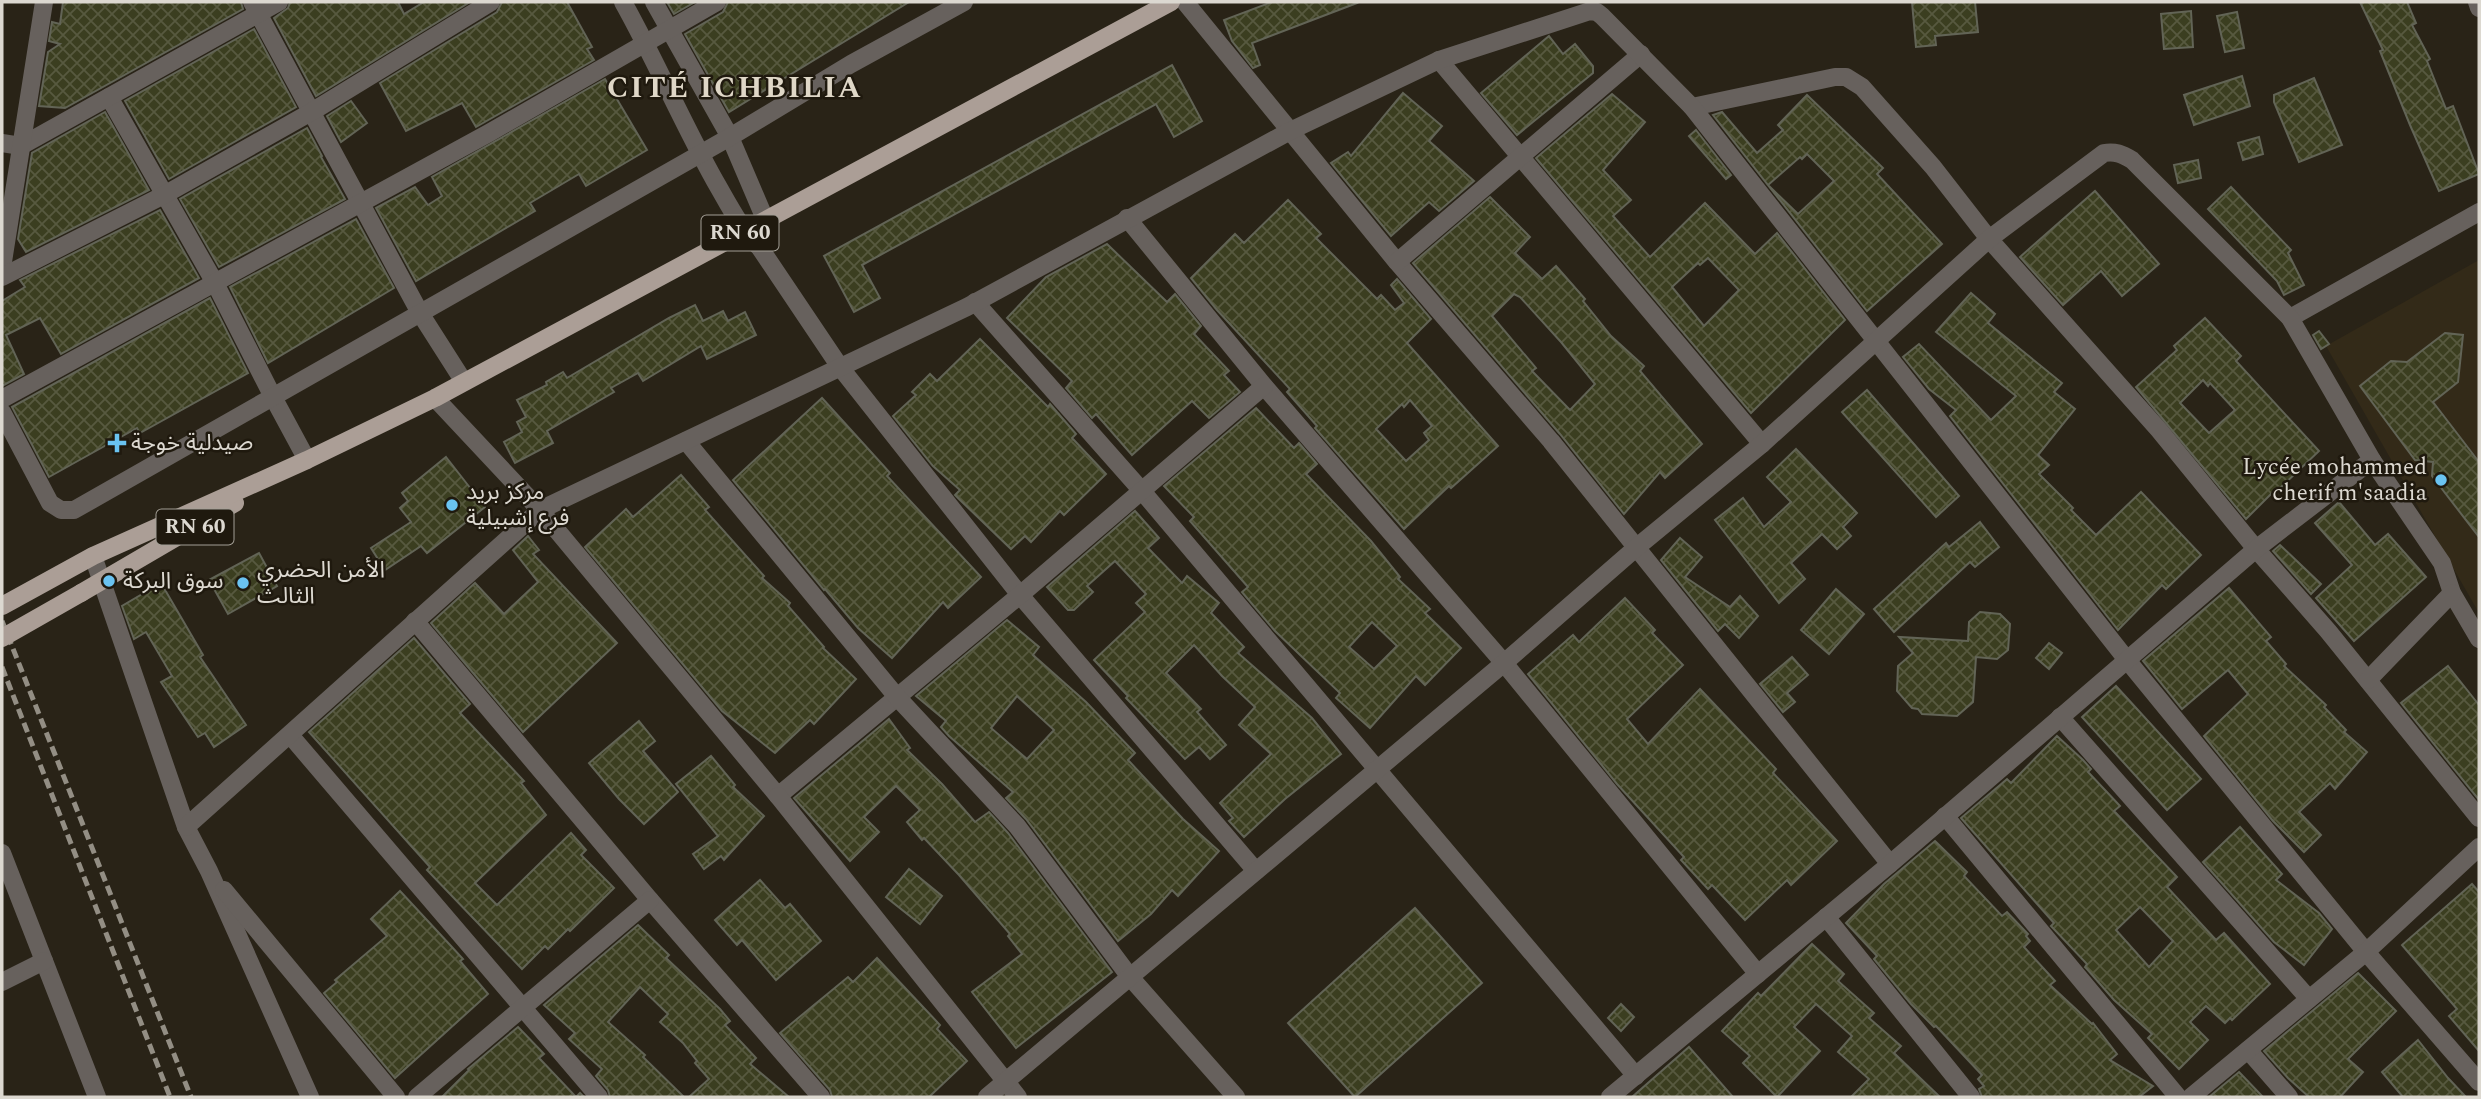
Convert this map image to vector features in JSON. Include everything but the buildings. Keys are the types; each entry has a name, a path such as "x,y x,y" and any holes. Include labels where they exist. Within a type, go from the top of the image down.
{"main road":[{"name":"RN 60","path":"2,606 93,556 307,460 435,398 744,232 1143,8 1171,2"},
{"name":"RN 60","path":"2,638 307,460"}],"street":[{"path":"2,143 21,146 255,8 279,2"},
{"path":"2,277 164,195 313,111 491,2"},
{"path":"623,2 647,44 699,152 744,232 760,248 840,367 1020,595 1256,871"},
{"path":"654,2 730,136 765,219 760,248"},
{"path":"2,399 362,203 718,2"},
{"path":"2,412 50,503 61,510 74,510 730,136 851,64 964,2"},
{"path":"1185,2 1397,262 1551,441 1890,864"},
{"path":"2477,2 2479,8"},
{"path":"2,268 21,146 49,4"},
{"path":"255,8 420,313 464,382"},
{"path":"186,827 540,510 975,302 1290,131 1439,60 1590,11 1597,12 1692,107 2127,660 2366,952 2479,1082"},
{"path":"1397,262 1641,54"},
{"path":"1439,60 1762,444"},
{"path":"1692,107 1835,78 1846,77 1854,80 1933,167 1989,239 2159,429 2479,818"},
{"path":"109,96 215,283 307,460"},
{"path":"987,1097 1762,444 1989,239 2104,153 2113,152 2132,160 2290,318 2372,460 2442,563 2452,593 2479,639"},
{"path":"2290,318 2479,212"},
{"path":"1127,218 1264,386 1504,663 1758,974"},
{"path":"975,302 1142,491 1636,1076"},
{"path":"778,796 1020,595 1264,386"},
{"path":"435,398 540,510 778,796 1018,1097"},
{"path":"686,441 897,697 1017,826 1130,977 1236,1097"},
{"path":"1610,1097 1890,864 2256,549 2372,460"},
{"path":"93,556 186,827 209,872 310,1097"},
{"path":"2368,680 2452,593"},
{"path":"415,621 650,900 821,1097"},
{"path":"2060,717 2309,999"},
{"path":"290,735 599,1097"},
{"path":"1945,816 2178,1097"},
{"path":"2191,1097 2366,952 2479,847"},
{"path":"2,853 97,1097"},
{"path":"209,872 396,1097"},
{"path":"418,1097 650,900"},
{"path":"1826,917 1972,1097"},
{"path":"2,982 44,961"},
{"path":"2248,1050 2289,1097"}],"shaded area":[{"name":"Lycée mohammed cherif m'saadia","path":"2479,260 2479,613 2326,346"}],"railway":[{"path":"2,621 191,1097"},
{"path":"2,667 170,1097"}],"place":[{"name":"صيدلية خوجة","path":"117,443"},
{"name":"Lycée mohammed cherif m'saadia","path":"2441,480"},
{"name":"مركز بريد فرع إشبيلية","path":"452,505"},
{"name":"سوق البركة","path":"109,581"},
{"name":"الأمن الحضري الثالث","path":"243,583"}],"district":[{"name":"CITÉ ICHBILIA","path":"735,88"}]}
